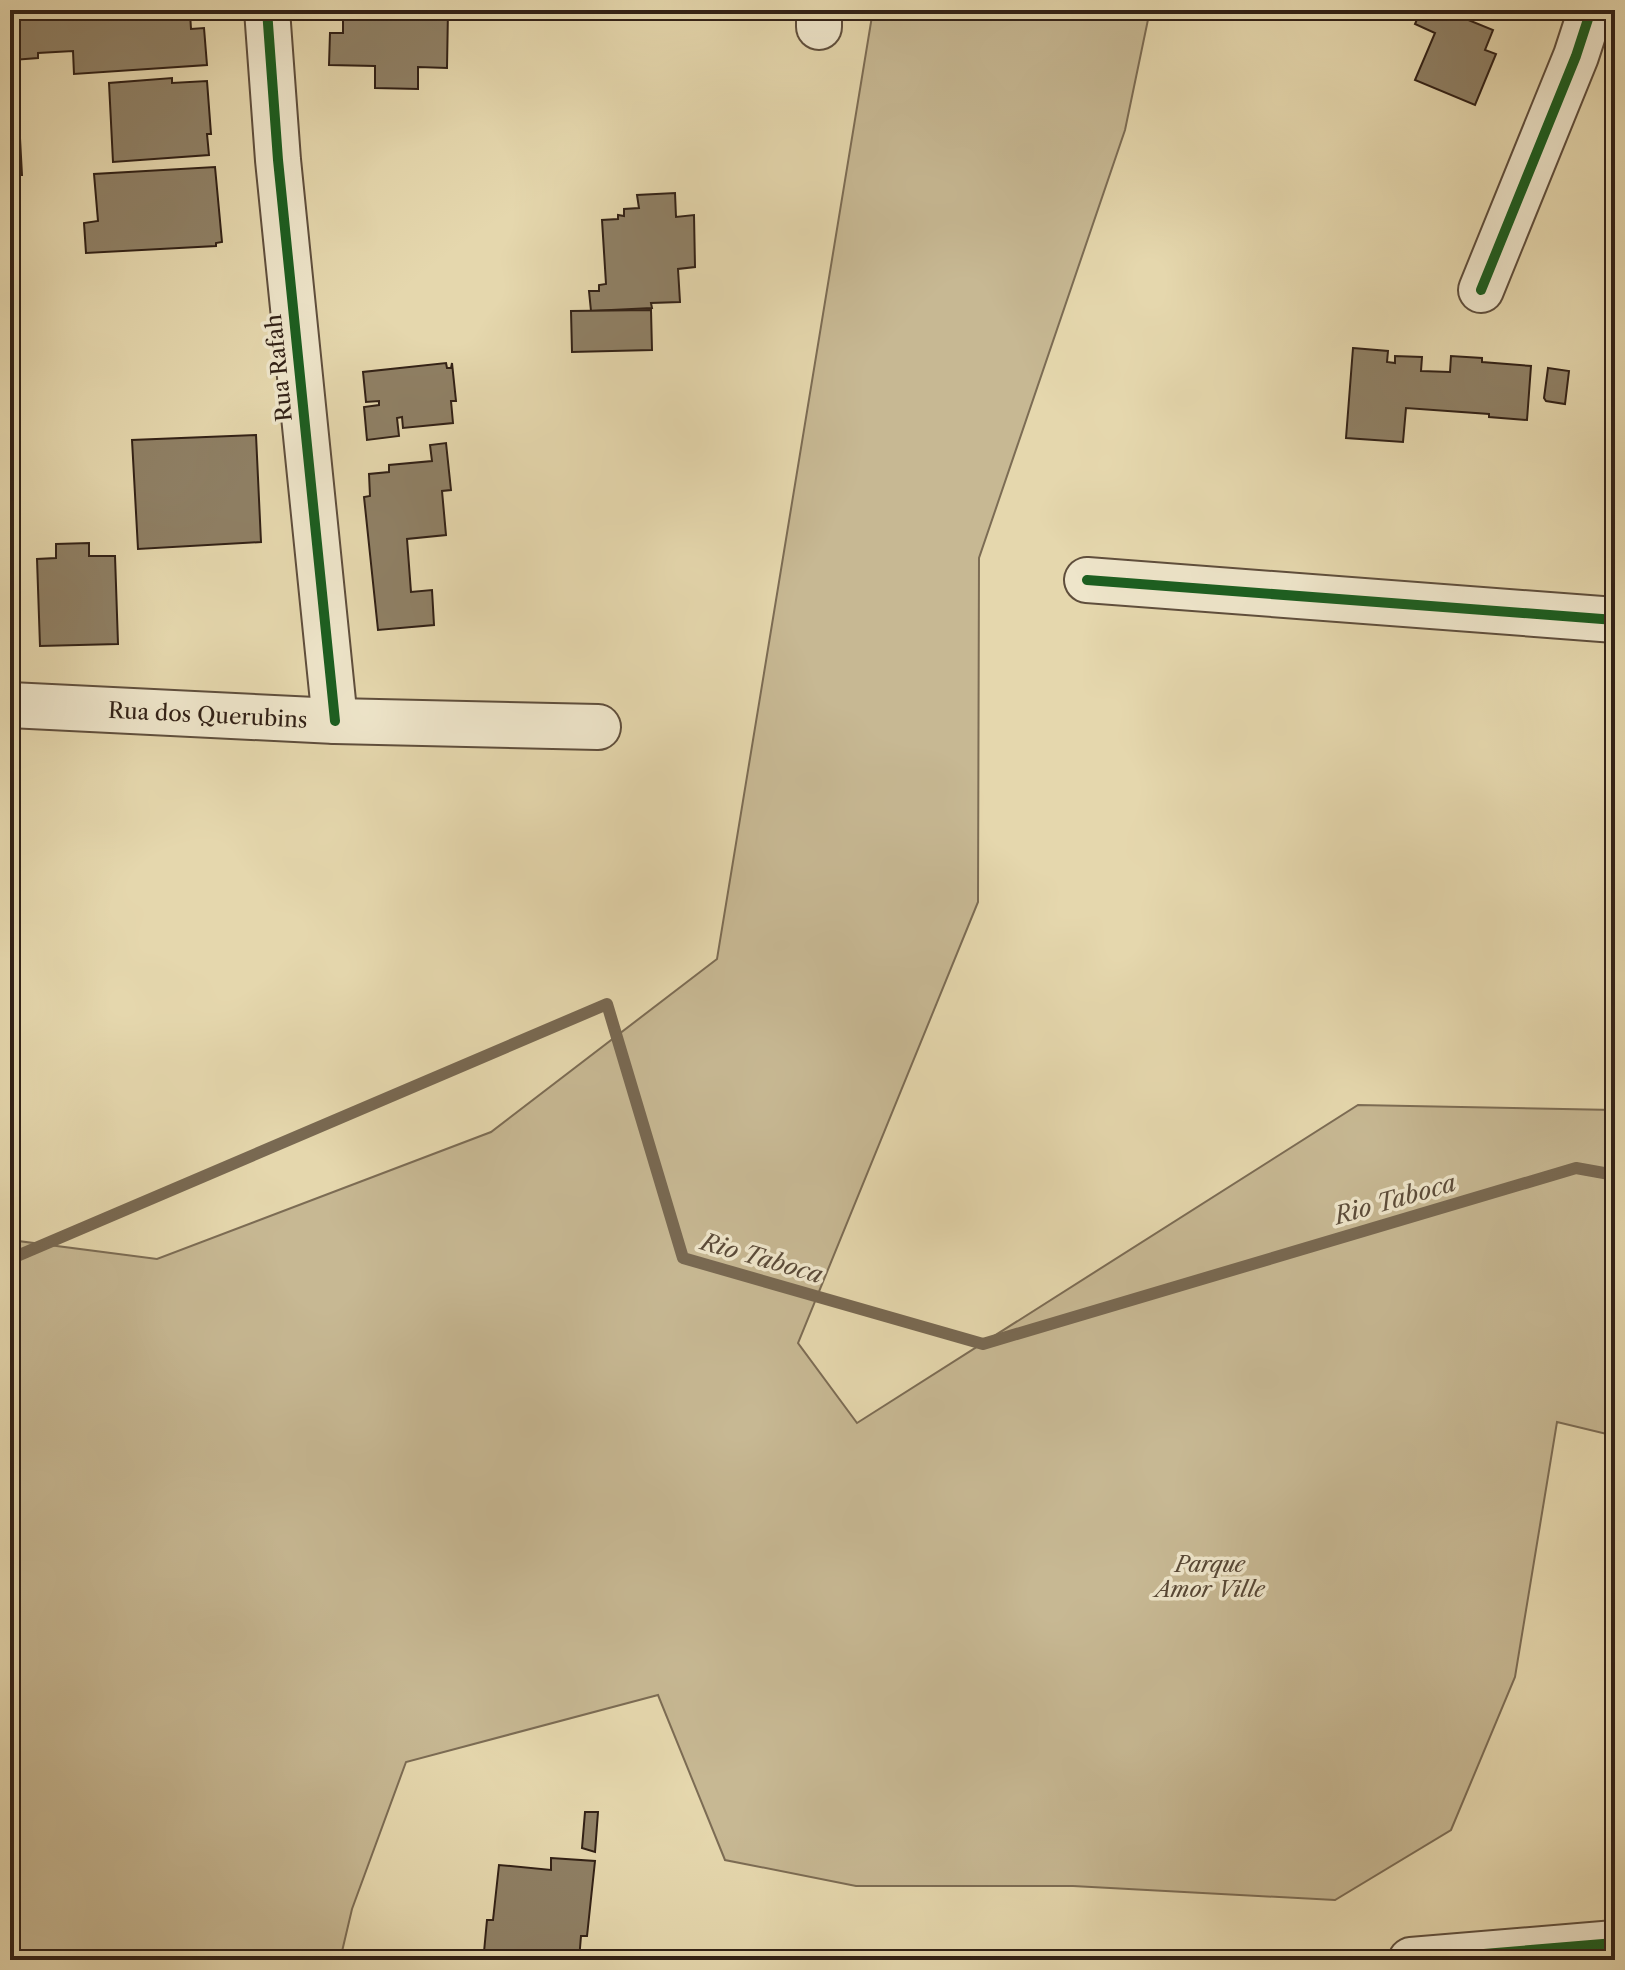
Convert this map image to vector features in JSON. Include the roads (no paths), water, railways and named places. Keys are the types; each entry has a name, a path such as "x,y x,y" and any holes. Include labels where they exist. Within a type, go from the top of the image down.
{"street":[{"name":"Rua Rafah","path":"267,10 278,160 335,721"},
{"path":"1481,290 1595,57 1591,10"},
{"path":"1087,580 1615,620"},
{"name":"Rua dos Querubins","path":"10,705 335,721 598,727"},
{"path":"1411,1960 1615,1943"}],"waterway":[{"name":"Rio Taboca","path":"10,1259 607,1004 683,1258 983,1344 1576,1168 1615,1175"}],"park label":[{"name":"Parque Amor Ville","path":"1210,1576"}]}
